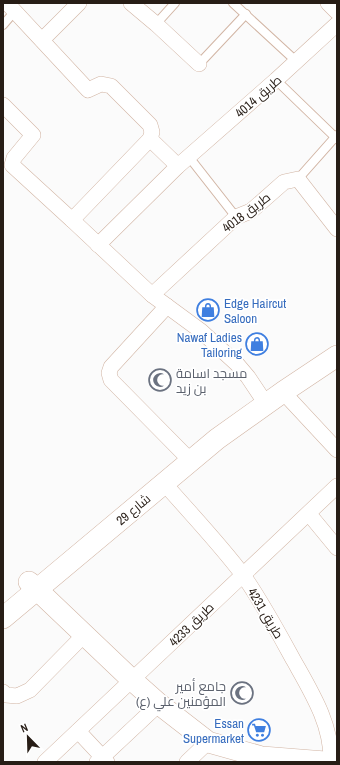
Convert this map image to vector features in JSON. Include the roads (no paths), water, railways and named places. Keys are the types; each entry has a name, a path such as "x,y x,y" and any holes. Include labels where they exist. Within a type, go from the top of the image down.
{"street":[{"path":"42,40 79,3"},
{"path":"131,3 156,24 198,64"},
{"path":"328,3 337,12"},
{"path":"10,5 88,90 101,84 111,86 150,125 152,132 150,139 72,220"},
{"name":"طريق 4014","path":"98,245 183,161 297,62 337,24"},
{"path":"3,105 33,135 14,158 12,165 152,296 201,331 237,364 263,401"},
{"path":"150,139 183,161"},
{"path":"298,179 337,229"},
{"name":"طريق 4018","path":"152,296 236,217 251,211 284,182 298,179"},
{"path":"167,306 111,367 109,374 111,380 187,458"},
{"name":"شارع 29","path":"3,618 33,586 187,458 337,346"},
{"name":"شارع 29","path":"263,401 283,392 337,356"},
{"path":"283,392 337,450"},
{"name":"شارع 29","path":"3,604 33,586 164,483 187,458"},
{"name":"طريق 4231","path":"164,483 242,575 300,671 326,722 332,746 331,762"},
{"name":"طريق 4233","path":"45,762 337,486"},
{"path":"309,514 336,543"},
{"path":"33,586 132,680 159,704 208,742 262,760 324,762"},
{"path":"3,692 6,695 17,696 30,690 85,634"},
{"path":"78,731 103,760 159,704"},
{"path":"187,762 208,742"}],"lane":[{"path":"156,24 175,3"},
{"path":"236,4 297,62"},
{"path":"3,25 10,5"},
{"path":"198,64 246,14"},
{"path":"276,80 336,137 298,179"},
{"path":"183,161 236,217"}],"place":[{"name":"Edge Haircut Saloon","path":"208,310"},
{"name":"Nawaf Ladies Tailoring","path":"257,344"},
{"name":"مسجد اسامة بن زيد","path":"160,380"},
{"name":"جامع أمير المؤمنين علي (ع)","path":"242,693"},
{"name":"Essan Supermarket","path":"259,730"}]}
